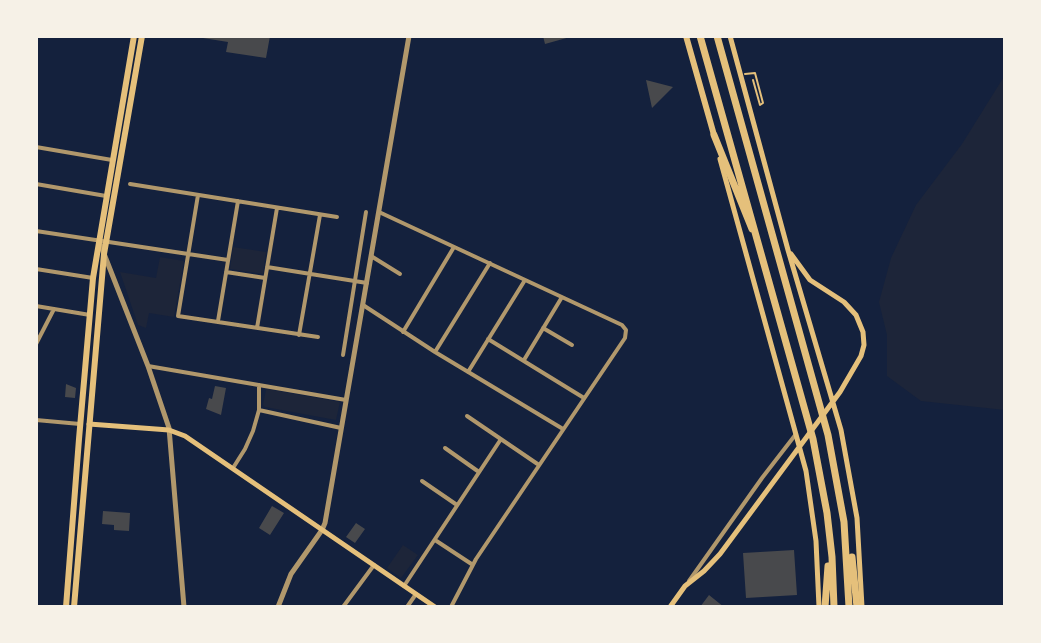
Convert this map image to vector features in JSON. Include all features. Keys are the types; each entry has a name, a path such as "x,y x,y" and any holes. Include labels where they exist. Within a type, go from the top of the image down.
{"highway":[{"path":"700,36 811,431 829,528 834,607"},
{"path":"717,36 826,425 860,607"},
{"path":"714,135 761,248"},
{"path":"844,522 849,607"},
{"path":"822,607 827,582 829,528"}],"main road":[{"path":"74,607 104,254 102,241 106,196 134,36"},
{"path":"66,607 93,278 142,36"},
{"path":"686,36 808,482 822,607"},
{"path":"730,36 841,430 857,518 860,607"},
{"path":"670,607 685,586 716,559 840,392 861,356 864,341 862,325 847,305 810,280 788,250"},
{"path":"89,424 169,430 189,438 435,607"}],"street":[{"path":"278,607 294,568 322,530 409,36"},
{"path":"36,147 112,160"},
{"path":"36,184 106,196"},
{"path":"130,184 337,217"},
{"path":"198,195 178,316 318,337"},
{"path":"218,322 238,201"},
{"path":"257,328 277,207"},
{"path":"343,355 366,212"},
{"path":"379,212 622,325 626,330 625,338 473,565 451,607"},
{"path":"299,335 320,214"},
{"path":"36,231 228,260"},
{"path":"403,332 454,247"},
{"path":"104,254 148,366 169,430 184,607"},
{"path":"371,256 400,274"},
{"path":"435,352 490,263"},
{"path":"267,267 367,283"},
{"path":"36,269 93,278"},
{"path":"226,272 265,278"},
{"path":"468,372 525,280"},
{"path":"523,360 562,297"},
{"path":"363,305 563,429"},
{"path":"36,306 90,315"},
{"path":"36,344 54,309"},
{"path":"543,328 572,345"},
{"path":"488,339 584,398"},
{"path":"148,366 346,400"},
{"path":"233,468 253,431 259,410 259,385"},
{"path":"259,410 341,428"},
{"path":"467,416 539,465"},
{"path":"36,420 89,424"},
{"path":"685,586 796,434"},
{"path":"404,586 501,439"},
{"path":"445,448 479,472"},
{"path":"422,481 457,505"},
{"path":"434,539 473,565"},
{"path":"343,607 374,565"},
{"path":"407,607 416,594"}],"shaded area":[{"path":"1005,75 1005,410 921,401 887,376 887,335 879,302 891,258 916,205 962,144"},
{"path":"233,247 266,252 263,274 230,269"},
{"path":"160,257 184,261 174,317 149,313 146,328 138,325 120,272 156,278"},
{"path":"267,389 340,402 336,420 265,407"},
{"path":"403,545 418,555 401,578 387,568"}],"building":[{"path":"203,36 270,36 266,58 226,52 228,42"},
{"path":"543,36 570,36 570,37 545,44"},
{"path":"646,80 673,87 652,108"},
{"path":"66,384 76,388 75,398 65,397"},
{"path":"215,386 226,388 221,415 206,409"},
{"path":"272,506 284,513 270,535 259,528"},
{"path":"103,511 130,513 129,531 114,530 114,525 102,524"},
{"path":"356,523 365,529 355,543 346,537"},
{"path":"794,550 797,595 746,598 743,553"},
{"path":"709,595 724,607 700,607"}]}
